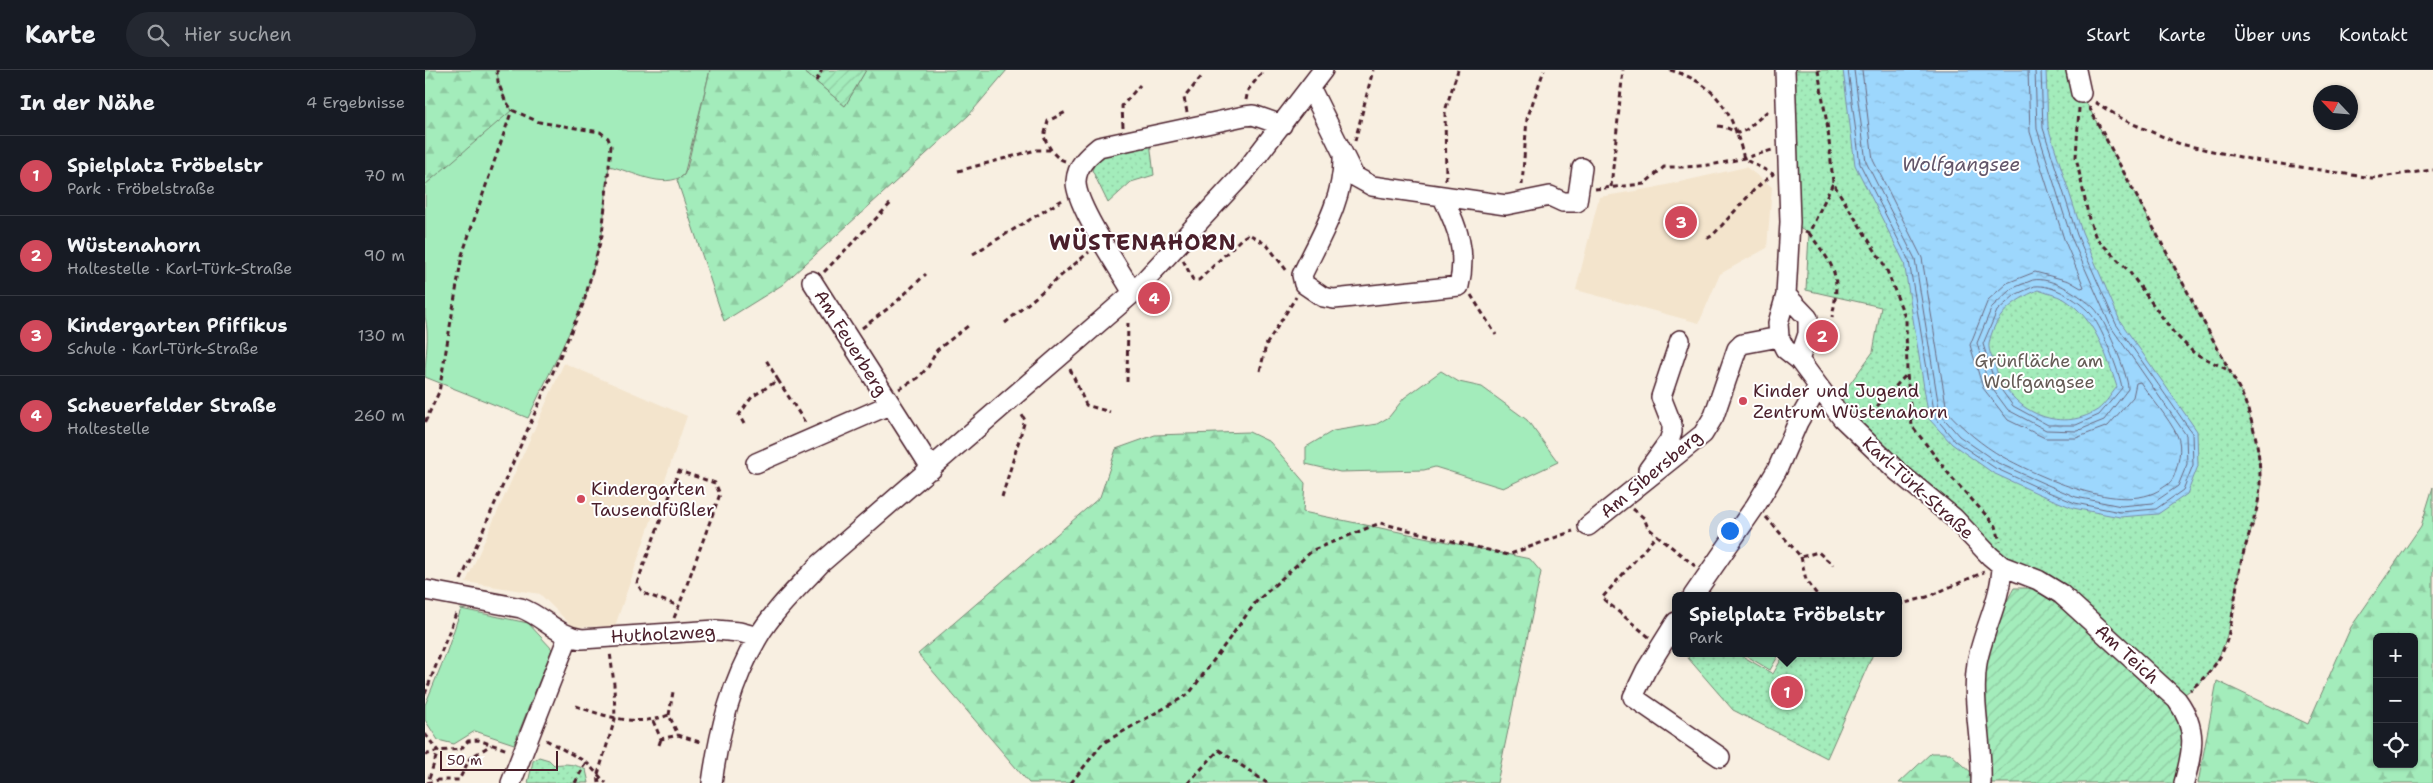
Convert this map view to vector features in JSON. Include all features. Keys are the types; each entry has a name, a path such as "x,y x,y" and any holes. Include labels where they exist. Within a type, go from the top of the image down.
{"street":[{"path":"712,783 723,720 737,679 758,637 778,610 820,564 1131,295 1244,173 1323,70"},
{"path":"1779,337 1778,323 1786,295 1790,222 1785,70"},
{"path":"2075,70 2081,93"},
{"path":"1310,87 1354,176 1371,186 1443,198 1506,205 1550,196 1563,202 1577,202 1582,168"},
{"path":"1131,295 1103,240 1080,201 1076,180 1083,163 1099,148 1243,116 1253,115 1282,125"},
{"path":"1343,157 1344,174 1338,199 1303,279 1323,297 1334,299 1459,286 1463,270 1458,230 1443,198"},
{"name":"Am Feuerberg","path":"812,281 887,402 932,469"},
{"path":"1786,295 1808,318 1808,334 1799,360"},
{"name":"Karl-Türk-Straße","path":"1779,337 1785,349 1799,360 1843,418 1897,471 1954,518 2002,566"},
{"name":"Am Sibersberg","path":"1588,526 1703,434 1714,416 1737,349 1742,344 1779,337"},
{"path":"1631,493 1669,441 1672,425 1661,397 1680,340"},
{"path":"1696,592 1756,505 1777,470 1798,422 1818,387"},
{"name":"Am Feuerberg","path":"756,463 814,438 887,402"},
{"path":"1981,783 1975,680 1977,662 1999,592 2002,566"},
{"name":"Am Teich","path":"2002,566 2038,580 2061,594 2177,700 2186,712 2192,730 2193,745 2184,783"},
{"path":"425,590 521,608 536,613 568,638 511,783"},
{"path":"1672,629 1633,698 1720,757"},
{"name":"Hutholzweg","path":"568,638 582,639 716,630 739,632 758,637"}],"path":[{"path":"425,694 441,656 458,595 583,302 602,235 611,146 608,138 599,132 539,122 512,110 505,100 498,82 497,70"},
{"path":"816,81 822,70"},
{"path":"1243,116 1248,90 1264,70"},
{"path":"1343,157 1353,148 1373,70"},
{"path":"1443,198 1446,183 1445,111 1458,70"},
{"path":"1523,201 1522,178 1527,119 1544,70"},
{"path":"1611,187 1623,70"},
{"path":"1669,70 1704,84 1723,102 1738,133 1744,158 1773,174 1754,190 1713,235 1705,240"},
{"path":"1818,70 1828,130 1833,183 1887,268 1906,320 1907,374 1912,426 1952,478 1996,526 2003,555 2002,566 1966,578 1927,597 1902,604"},
{"path":"1190,127 1184,98 1202,76"},
{"path":"1123,142 1122,106 1140,85"},
{"path":"2081,93 2124,120 2180,144 2254,160 2372,178 2433,170"},
{"path":"2081,93 2242,394 2253,421 2258,444 2260,480 2257,509 2246,543 2234,610 2222,652 2209,674 2177,700"},
{"path":"2081,93 2076,157 2089,219 2096,238 2128,270 2173,332 2195,353 2228,370"},
{"path":"1718,126 1738,133 1745,130 1771,109"},
{"path":"425,422 439,392 462,255 512,110"},
{"path":"1068,111 1046,124 1044,137 1050,150 1061,161 1083,163"},
{"path":"959,171 1036,150 1050,150"},
{"path":"1579,191 1644,184 1664,167 1697,168 1773,150"},
{"path":"1809,233 1833,183"},
{"path":"973,254 1077,191"},
{"path":"812,281 825,272 891,203"},
{"path":"1790,222 1809,233 1831,263 1837,279 1832,317"},
{"path":"1174,250 1195,281 1242,238 1249,234 1267,245 1285,269 1303,279 1267,345 1260,371"},
{"path":"1005,323 1103,240"},
{"path":"847,338 875,320 926,274"},
{"path":"1459,286 1469,290 1496,335"},
{"path":"1127,382 1131,295"},
{"path":"887,402 928,368 937,350 968,326"},
{"path":"1063,354 1086,405 1110,412"},
{"path":"765,358 814,438"},
{"path":"1843,418 1869,415 1907,374"},
{"path":"744,424 739,415 752,397 778,380"},
{"path":"1002,497 1025,420 1012,399"},
{"path":"679,471 715,483 720,494 679,606 643,593 637,583 679,471"},
{"path":"1631,493 1628,504 1644,518 1647,528 1707,576"},
{"path":"1756,505 1801,557 1805,580 1815,592"},
{"path":"1071,783 1103,743 1189,694 1256,602 1313,550 1380,523 1508,555 1588,526"},
{"path":"1657,535 1602,598 1661,647"},
{"path":"1801,557 1819,552 1833,565"},
{"path":"599,783 598,774 615,719 615,684 608,636"},
{"path":"673,692 669,715 678,735"},
{"path":"576,706 615,719 653,721 669,715"},
{"path":"653,721 661,740 659,745"},
{"path":"530,731 586,762 607,783"},
{"path":"425,734 438,751"},
{"path":"661,740 678,735 717,747"},
{"path":"425,755 438,751 461,749 468,741 478,740 522,755"},
{"path":"438,751 427,783 459,780 470,758 491,745"},
{"path":"1188,783 1219,750 1267,783"},
{"path":"575,783 586,762"}],"shaded area":[{"path":"1746,167 1772,187 1767,248 1720,274 1699,323 1576,290 1599,197 1653,188"},
{"name":"Kindergarten Tausendfüßler","path":"564,363 687,416 615,626 573,627 540,594 466,582"}],"green space":[{"path":"425,70 497,70 501,91 512,110 425,185"},
{"path":"497,70 710,70 684,175 667,181 657,180 609,166 602,235 584,302 528,418 425,377 427,339 425,316 425,185 505,100 498,82"},
{"path":"710,70 802,70 845,106 866,70 1007,70 969,115 782,285 724,321 677,180 684,175 687,168"},
{"path":"802,70 866,70 845,106"},
{"name":"Grünfläche am Wolfgangsee","path":"1785,70 2066,70 2068,83 2081,93 2242,394 2252,422 2258,450 2260,495 2237,582 2227,636 2217,661 2206,677 2177,700 2061,594 2002,566 1842,418 1843,393 1873,352 1881,307 1806,290 1809,234 1790,222"},
{"path":"1150,142 1154,175 1131,182 1108,203 1092,170 1098,157"},
{"path":"1441,371 1459,382 1482,387 1527,420 1558,462 1503,488 1435,467 1424,470 1340,472 1306,464 1306,447 1333,431 1377,424 1389,417 1404,398"},
{"path":"1249,432 1270,442 1305,483 1303,512 1530,559 1541,572 1497,783 1029,783 918,654 1100,497 1116,449 1155,435"},
{"path":"2433,487 2433,783 2198,783 2217,681 2308,724 2351,627 2421,526"},
{"path":"2014,588 2034,588 2060,607 2166,698 2185,733 2180,783 1986,783 1980,707 1982,672 1993,634"},
{"path":"461,609 528,623 552,649 514,744 475,731 454,744 438,740 425,720 425,705 446,654"},
{"path":"1744,657 1773,674 1783,657 1872,657 1827,758 1733,710 1688,658"},
{"path":"1749,657 1778,657 1770,670"},
{"path":"1931,753 1950,753 1974,775 1974,783 1899,783"},
{"path":"539,757 549,760 554,765 571,764 586,770 589,783 528,783 533,761"}],"water":[{"name":"Wolfgangsee","path":"1843,70 2046,70 2048,127 2082,232 2120,321 2197,431 2198,466 2187,494 2158,514 2120,517 2073,508 1993,473 1952,444 1929,419 1904,262 1855,165","holes":["2038,290 2064,299 2084,316 2104,350 2117,387 2097,410 2079,418 2063,420 2048,418 2034,413 2021,404 2010,394 2001,381 1990,352 1991,334 2000,318 2020,299"]}],"place":[{"name":"Kindergarten Pfiffikus","path":"1681,222"},
{"name":"Scheuerfelder Straße","path":"1154,298"},
{"name":"Wüstenahorn","path":"1822,336"},
{"name":"Kinder und Jugend Zentrum Wüstenahorn","path":"1743,401"},
{"name":"Kindergarten Tausendfüßler","path":"581,499"},
{"name":"Spielplatz Fröbelstr","path":"1787,692"}],"district":[{"name":"WÜSTENAHORN","path":"1143,242"}]}
